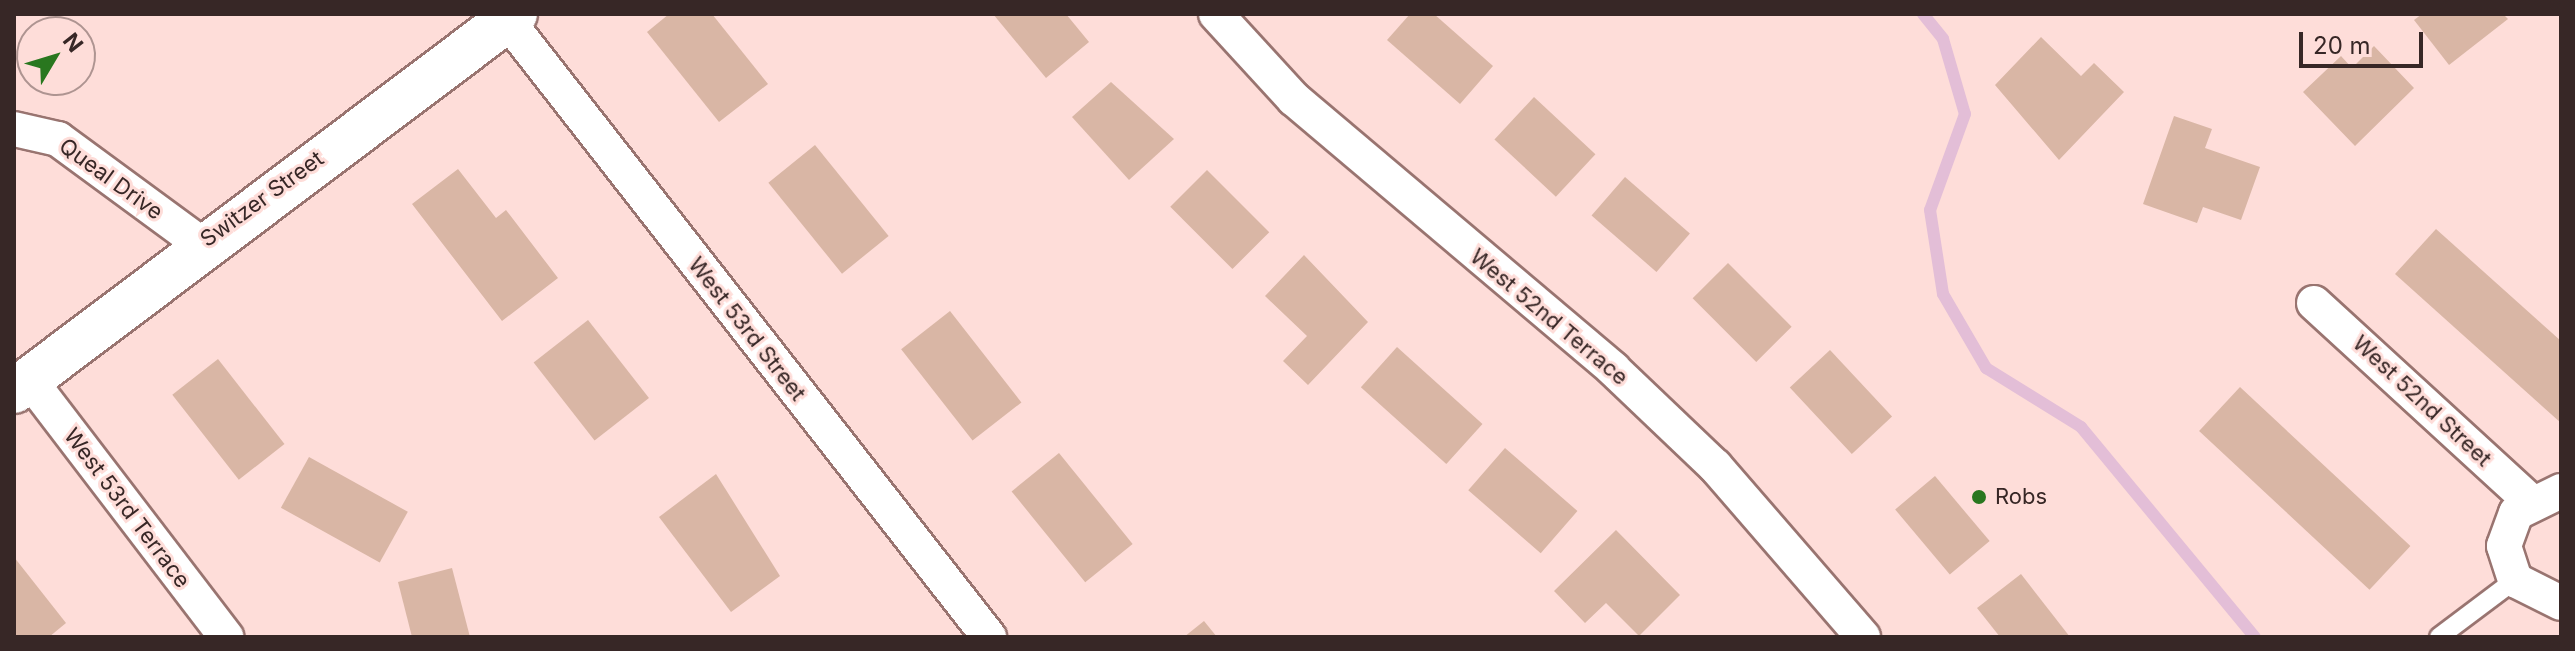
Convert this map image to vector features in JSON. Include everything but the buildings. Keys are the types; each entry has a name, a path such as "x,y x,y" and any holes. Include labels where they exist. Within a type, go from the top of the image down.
{"street":[{"name":"West 52nd Terrace","path":"1216,14 1294,99 1613,369 1715,466 1863,637"},
{"name":"Switzer Street","path":"21,385 201,244 511,17"},
{"name":"West 53rd Street","path":"511,17 989,637"},
{"name":"Queal Drive","path":"14,129 58,139 201,244"},
{"name":"West 52nd Street","path":"2314,303 2545,496 2512,520 2504,546 2515,580"},
{"name":"West 53rd Terrace","path":"21,385 226,637"},
{"path":"2515,580 2528,593 2561,603"}],"lane":[{"path":"2439,637 2515,580"}],"waterway":[{"path":"1923,14 1943,39 1965,114 1930,210 1943,294 1986,368 2081,427 2255,637"}],"place":[{"name":"Robs","path":"1979,497"}]}
